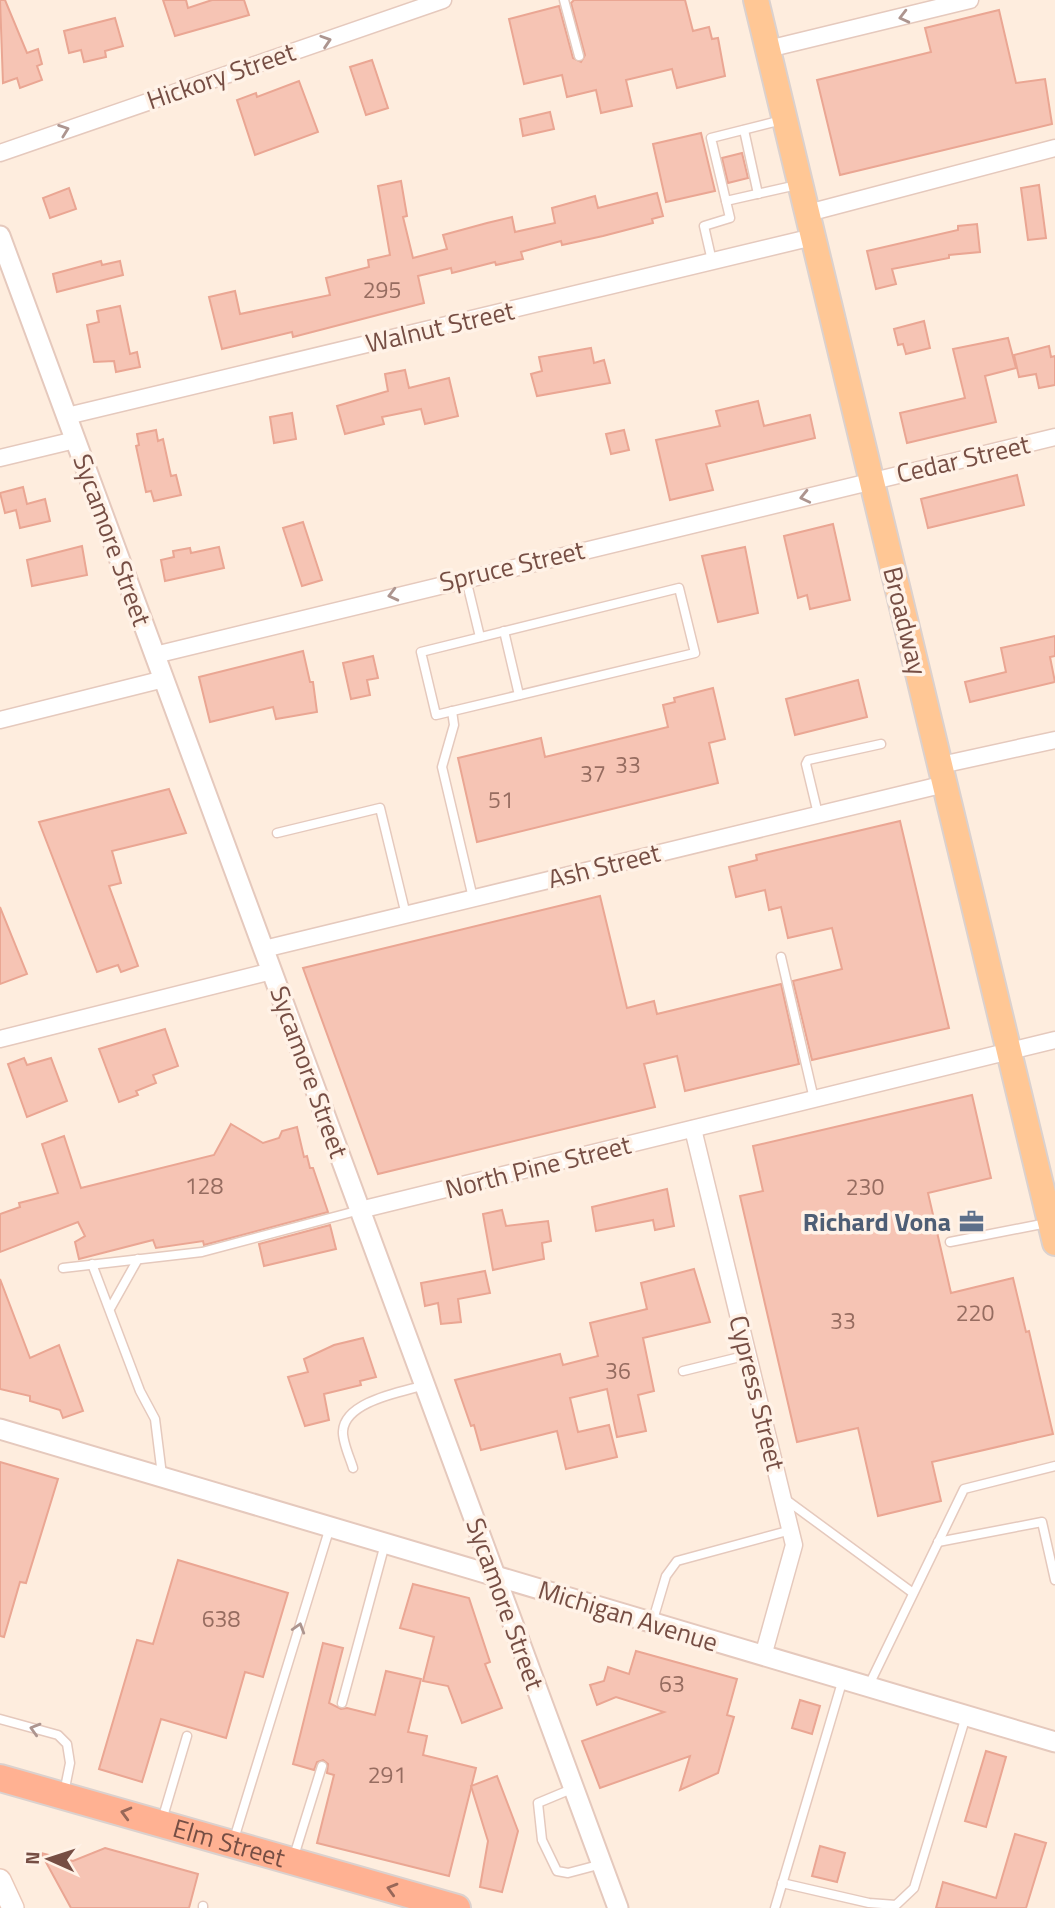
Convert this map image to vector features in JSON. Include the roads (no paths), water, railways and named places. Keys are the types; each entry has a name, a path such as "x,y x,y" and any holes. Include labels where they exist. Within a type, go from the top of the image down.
{"highway":[{"name":"Elm Street","path":"0,1778 457,1908"}],"main road":[{"name":"Broadway","path":"756,0 1052,1232"},
{"path":"0,1880 13,1908"}],"street":[{"name":"Hickory Street","path":"0,153 443,0"},
{"path":"768,49 970,0"},
{"path":"808,213 1055,148"},
{"name":"Sycamore Street","path":"0,236 618,1908"},
{"name":"Walnut Street","path":"67,416 813,237"},
{"name":"Cedar Street","path":"871,481 1055,437"},
{"path":"0,458 75,440"},
{"name":"Spruce Street","path":"155,655 466,577 871,481"},
{"path":"0,720 164,679"},
{"name":"Ash Street","path":"264,949 818,814 1055,740"},
{"path":"0,1039 272,971"},
{"name":"North Pine Street","path":"360,1210 1055,1040"},
{"name":"Cypress Street","path":"693,1129 794,1545 763,1656"},
{"name":"Michigan Avenue","path":"0,1429 1055,1742"}],"lane":[{"path":"564,0 579,56"},
{"path":"712,261 704,226 730,218 711,138 785,120"},
{"path":"744,130 758,194"},
{"path":"726,201 801,184"},
{"path":"466,577 480,637"},
{"path":"679,588 695,653 436,715 421,652 480,637 679,588"},
{"path":"504,631 519,695"},
{"path":"452,711 454,725 442,767 473,898"},
{"path":"818,814 808,760 881,744"},
{"path":"277,833 380,808 406,915"},
{"path":"781,957 814,1099"},
{"name":"North Pine Street","path":"64,1268 202,1252 360,1210"},
{"path":"950,1242 1052,1232"},
{"path":"111,1307 138,1259"},
{"path":"92,1264 111,1307 140,1391 155,1419 163,1478"},
{"path":"683,1371 748,1355"},
{"path":"353,1468 343,1431 350,1415 364,1403 425,1385"},
{"path":"868,1687 964,1489 1055,1466"},
{"path":"783,1497 913,1593"},
{"path":"938,1542 1042,1522 1055,1580"},
{"path":"233,1843 330,1527"},
{"path":"652,1623 666,1576 677,1562 791,1530"},
{"path":"342,1703 385,1544"},
{"path":"775,1908 843,1679"},
{"path":"782,1883 869,1903 896,1905 914,1888 966,1716"},
{"path":"0,1719 58,1735 67,1744 70,1763 63,1796"},
{"path":"162,1823 187,1736"},
{"path":"293,1860 322,1766"},
{"path":"574,1788 538,1803 542,1840 557,1871 568,1873 603,1864"}],"place":[{"name":"Richard Vona","path":"971,1222"}]}
